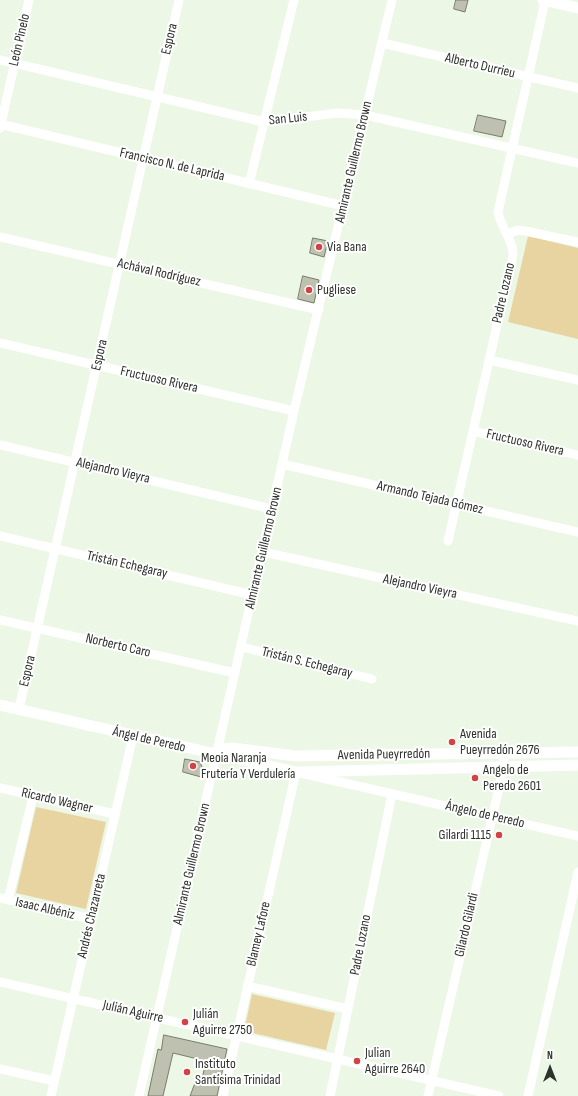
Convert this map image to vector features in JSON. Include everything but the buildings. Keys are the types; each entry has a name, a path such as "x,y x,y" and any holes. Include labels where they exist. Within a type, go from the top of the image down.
{"main road":[{"path":"544,0 571,4"},
{"name":"Ángel de Peredo","path":"0,705 216,756 296,772"},
{"name":"Avenida Pueyrredón","path":"216,756 224,749 232,748 296,756 578,752"},
{"name":"Avenida Pueyrredón","path":"296,772 578,765"}],"street":[{"name":"León Pinelo","path":"0,126 29,0"},
{"name":"Espora","path":"19,709 98,366 179,0"},
{"path":"249,184 294,0"},
{"name":"Almirante Guillermo Brown","path":"139,1096 242,647 294,411 392,0"},
{"name":"Padre Lozano","path":"448,541 513,255 513,246 499,219 498,212 544,0"},
{"name":"Alberto Durrieu","path":"382,43 578,88"},
{"name":"San Luis","path":"0,60 264,122 338,113 365,115 578,163"},
{"name":"Francisco N. de Laprida","path":"0,126 344,206"},
{"path":"508,234 518,230 578,242"},
{"name":"Achával Rodríguez","path":"0,237 318,310"},
{"name":"Fructuoso Rivera","path":"0,344 294,411"},
{"path":"489,360 578,380"},
{"name":"Fructuoso Rivera","path":"473,431 578,455"},
{"name":"Alejandro Vieyra","path":"0,445 272,509"},
{"name":"Armando Tejada Gómez","path":"282,464 578,532"},
{"name":"Tristán Echegaray","path":"0,536 253,595"},
{"name":"Alejandro Vieyra","path":"263,552 578,621"},
{"name":"Norberto Caro","path":"0,620 235,673"},
{"name":"Tristán S. Echegaray","path":"242,647 372,679"},
{"name":"Andrés Chazarreta","path":"51,1096 133,736"},
{"name":"Gilardo Gilardi","path":"428,1096 504,766 504,753"},
{"name":"Ángel de Peredo","path":"296,772 392,794"},
{"name":"Blamey Lafore","path":"223,1096 296,772"},
{"name":"Ricardo Wagner","path":"0,788 115,814"},
{"name":"Padre Lozano","path":"330,1096 392,794"},
{"name":"Ángelo de Peredo","path":"392,794 578,836"},
{"path":"4,899 33,796"},
{"path":"528,1096 578,872"},
{"name":"Isaac Albéniz","path":"4,899 91,919"},
{"name":"Julián Aguirre","path":"0,982 499,1096"},
{"path":"247,986 348,1009"},
{"path":"0,1068 54,1081"}],"shaded area":[{"path":"528,236 578,248 578,339 508,322"},
{"path":"36,807 106,822 86,909 16,893"},
{"path":"252,994 335,1013 326,1050 244,1031"}],"place":[{"name":"Via Bana","path":"319,247"},
{"name":"Pugliese","path":"309,290"},
{"name":"Avenida Pueyrredón 2676","path":"452,742"},
{"name":"Meoia Naranja Frutería Y Verdulería","path":"193,766"},
{"name":"Angelo de Peredo 2601","path":"475,778"},
{"name":"Gilardi 1115","path":"499,835"},
{"name":"Julián Aguirre 2750","path":"185,1022"},
{"name":"Julian Aguirre 2640","path":"357,1061"},
{"name":"Instituto Santísima Trinidad","path":"187,1072"}]}
